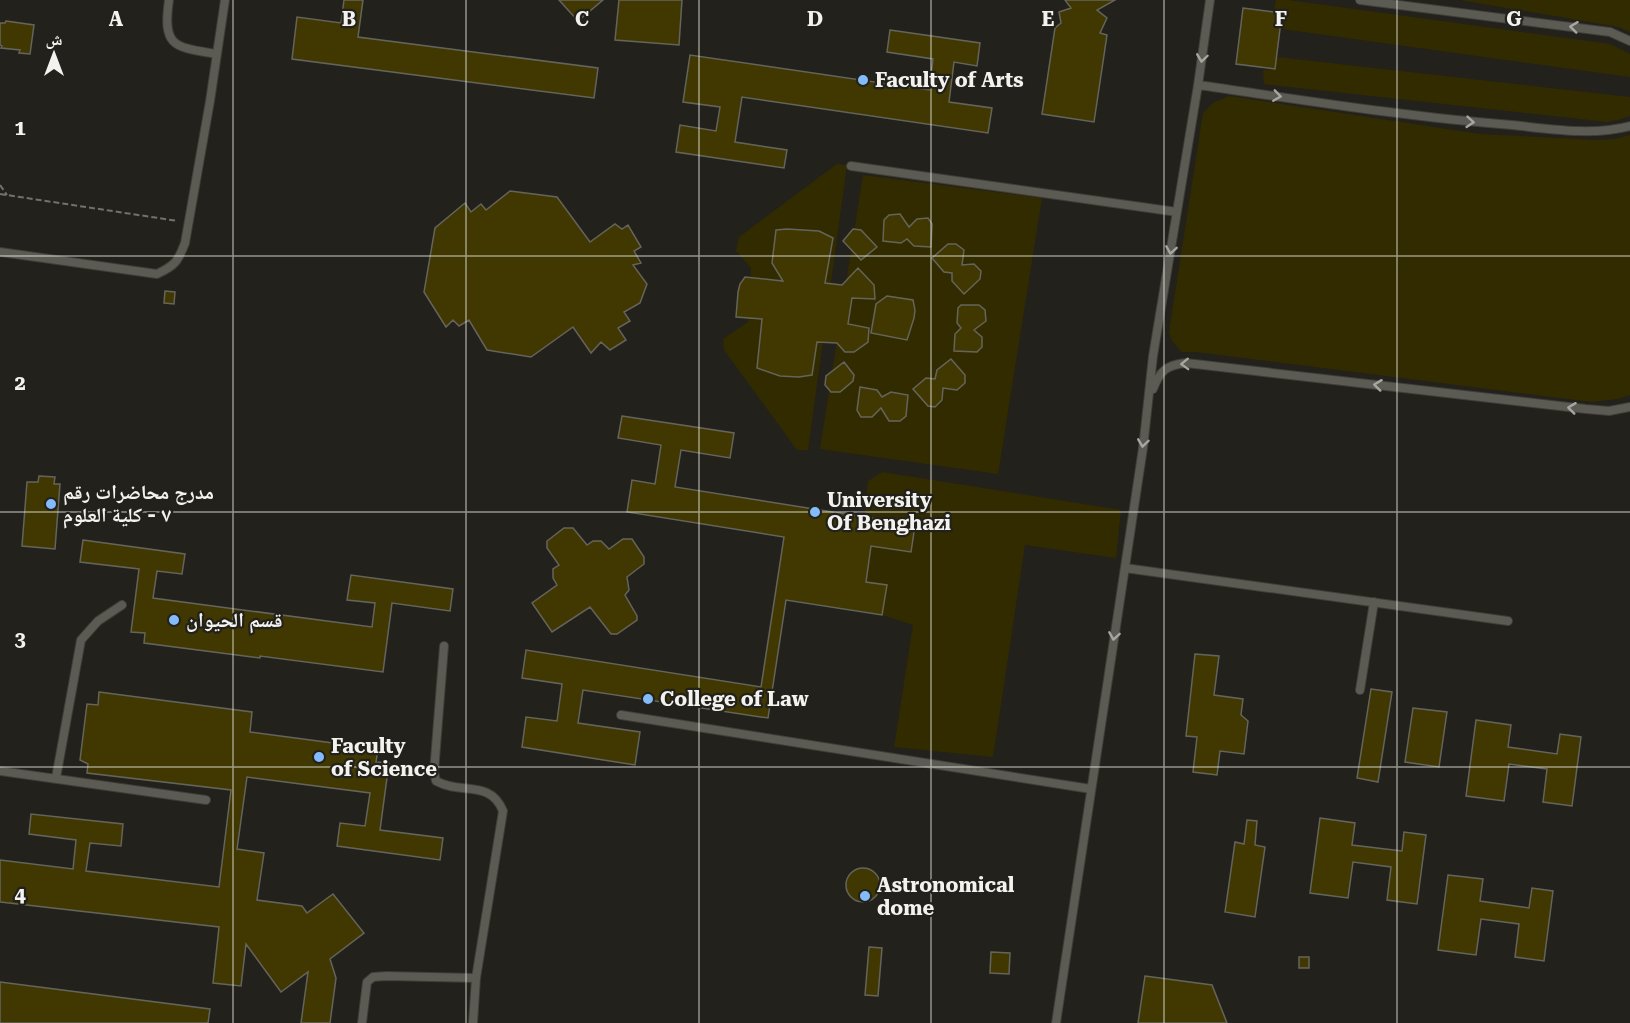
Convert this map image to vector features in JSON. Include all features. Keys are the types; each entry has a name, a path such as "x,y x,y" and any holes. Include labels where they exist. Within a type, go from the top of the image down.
{"lane":[{"path":"169,0 166,20 167,30 172,39 180,47 217,54"},
{"path":"0,252 158,274 171,268 178,261 185,243 189,222 225,0"},
{"path":"1056,1023 1125,568 1153,356 1210,0"},
{"path":"1360,0 1610,32 1630,41"},
{"path":"1198,85 1443,120 1574,130 1612,130 1630,126"},
{"path":"851,166 1177,212"},
{"path":"1149,399 1157,379 1165,369 1186,363 1586,410 1609,411 1630,407"},
{"path":"1125,568 1508,621"},
{"path":"1360,690 1374,602"},
{"path":"56,778 81,640 98,621 122,605"},
{"path":"444,646 434,772 436,781 444,786 488,792 499,801 503,811 476,978 473,1023"},
{"path":"621,714 1091,789"},
{"path":"0,771 206,800"},
{"path":"362,1023 367,982 374,977 476,978"}],"path":[{"path":"0,185 8,195"},
{"path":"0,194 189,222"}],"shaded area":[{"path":"1276,0 1610,44 1630,54 1630,77 1282,29 1282,13 1273,13"},
{"path":"1460,0 1630,0 1630,32 1619,27"},
{"path":"1277,57 1630,97 1630,116 1607,122 1264,84 1263,70 1275,69"},
{"path":"1229,96 1480,134 1598,140 1630,135 1630,395 1592,402 1182,352 1172,341 1169,332 1203,113 1213,103"},
{"path":"837,164 847,165 808,450 797,450 724,350 723,339 748,322 751,268 736,251 739,237"},
{"path":"863,175 1042,198 998,474 820,449"},
{"path":"882,472 1121,510 1116,558 1025,545 993,757 894,747 913,625 882,615 887,586 866,582 871,546 911,552 915,525 864,517 868,481"}],"building":[{"path":"344,0 363,0 358,37 598,68 594,98 292,59 297,17 341,23"},
{"path":"559,0 603,0 578,21"},
{"path":"619,0 682,0 679,45 615,40"},
{"path":"1065,0 1115,0 1097,10 1107,18 1100,33 1107,35 1094,122 1042,114 1055,28 1061,23 1059,12 1071,8"},
{"path":"1243,8 1282,13 1275,69 1236,64"},
{"path":"6,21 34,25 30,54 19,53 20,50 1,48 0,23"},
{"path":"890,30 980,43 977,66 954,62 949,102 992,108 988,133 742,97 735,142 787,150 784,168 676,152 680,125 716,131 720,107 683,102 690,55 929,90 933,59 887,52"},
{"path":"510,191 557,197 590,242 615,224 622,229 628,225 641,247 634,251 641,263 633,265 647,284 640,303 624,312 630,321 618,328 626,340 610,350 601,342 591,353 573,327 531,357 487,350 469,320 459,326 453,320 446,327 424,292 435,228 465,203 471,212 481,204 486,210"},
{"path":"900,214 909,227 917,219 928,218 932,224 931,247 914,246 907,239 901,243 883,241 884,220 889,215"},
{"path":"853,229 861,230 877,247 861,260 843,241"},
{"path":"776,230 819,231 833,238 825,283 842,285 858,268 874,285 875,299 852,298 848,324 869,328 868,342 854,352 845,352 837,343 817,342 812,375 799,377 780,376 757,368 762,319 736,317 738,292 745,277 783,281 772,263"},
{"path":"948,244 956,244 964,250 962,265 974,264 981,271 980,279 964,294 952,281 952,273 944,272 932,258"},
{"path":"165,291 175,292 174,304 164,303"},
{"path":"887,296 913,300 914,318 907,340 871,333 876,304"},
{"path":"961,305 979,305 985,310 986,321 974,330 982,337 982,347 977,352 954,351 955,334 961,328 957,323 958,308"},
{"path":"951,359 965,375 965,383 957,390 943,388 942,400 935,407 928,406 913,389 926,378 935,379 937,370"},
{"path":"844,362 854,375 853,381 840,392 831,392 825,385 826,376"},
{"path":"860,387 877,390 882,397 891,392 908,395 906,416 900,421 889,421 881,408 872,417 861,417 857,410"},
{"path":"622,416 734,433 730,458 681,450 675,487 915,525 911,552 871,546 866,582 887,585 882,615 786,600 768,718 583,690 578,723 640,732 635,765 522,747 526,717 557,721 562,684 522,678 526,650 761,687 784,537 627,512 632,480 655,484 661,445 618,438"},
{"path":"39,476 55,477 54,484 60,484 55,549 22,546 27,482 38,482"},
{"path":"564,528 573,528 587,545 593,541 601,541 609,549 623,539 632,539 644,557 644,564 627,577 629,590 625,595 637,620 617,634 611,634 590,607 552,632 532,603 557,585 553,578 553,569 559,565 547,548 547,541"},
{"path":"83,540 185,554 182,574 157,571 153,598 372,627 375,603 347,600 351,575 453,589 450,611 392,603 383,672 144,643 145,633 131,632 139,569 80,562"},
{"path":"1195,654 1219,656 1214,695 1243,699 1241,715 1248,721 1244,754 1220,751 1217,775 1193,772 1197,737 1186,736"},
{"path":"1371,689 1392,692 1378,782 1357,778"},
{"path":"99,692 252,712 250,732 378,749 376,762 389,763 380,830 443,838 440,860 337,846 340,823 365,826 370,793 247,777 237,849 264,853 257,900 302,906 307,913 333,894 364,933 330,959 336,978 330,1023 301,1023 308,972 281,992 246,944 241,986 213,983 219,927 0,902 0,860 73,869 76,840 29,834 31,814 123,824 121,846 90,843 86,871 219,887 231,790 87,773 88,764 80,760 87,704 98,705"},
{"path":"1413,708 1447,712 1439,767 1405,762"},
{"path":"1476,720 1511,725 1508,747 1557,754 1560,734 1581,737 1572,806 1543,802 1547,769 1509,764 1504,801 1466,796"},
{"path":"1320,818 1355,823 1352,845 1402,851 1404,832 1426,835 1417,904 1387,900 1391,867 1353,862 1348,898 1310,893"},
{"path":"1247,820 1257,821 1255,845 1265,847 1255,917 1225,912 1235,842 1244,844"},
{"path":"863,868 875,873 880,885 875,897 863,902 851,897 846,885 851,873"},
{"path":"1448,875 1483,879 1480,901 1529,908 1532,888 1553,891 1544,961 1515,957 1519,924 1481,919 1476,955 1438,950"},
{"path":"869,947 882,948 878,996 865,995"},
{"path":"991,952 1010,953 1009,974 990,973"},
{"path":"1299,957 1309,957 1309,968 1299,968"},
{"path":"1145,976 1212,985 1227,1023 1138,1023"},
{"path":"0,982 210,1009 208,1023 0,1023"}],"place":[{"name":"Faculty of Arts","path":"863,80"},
{"name":"مدرج محاضرات رقم ٧ - كلية العلوم","path":"51,504"},
{"name":"University Of Benghazi","path":"815,512"},
{"name":"قسم الحيوان","path":"174,620"},
{"name":"College of Law","path":"648,699"},
{"name":"Faculty of Science","path":"319,757"},
{"name":"Astronomical dome","path":"865,896"}]}
